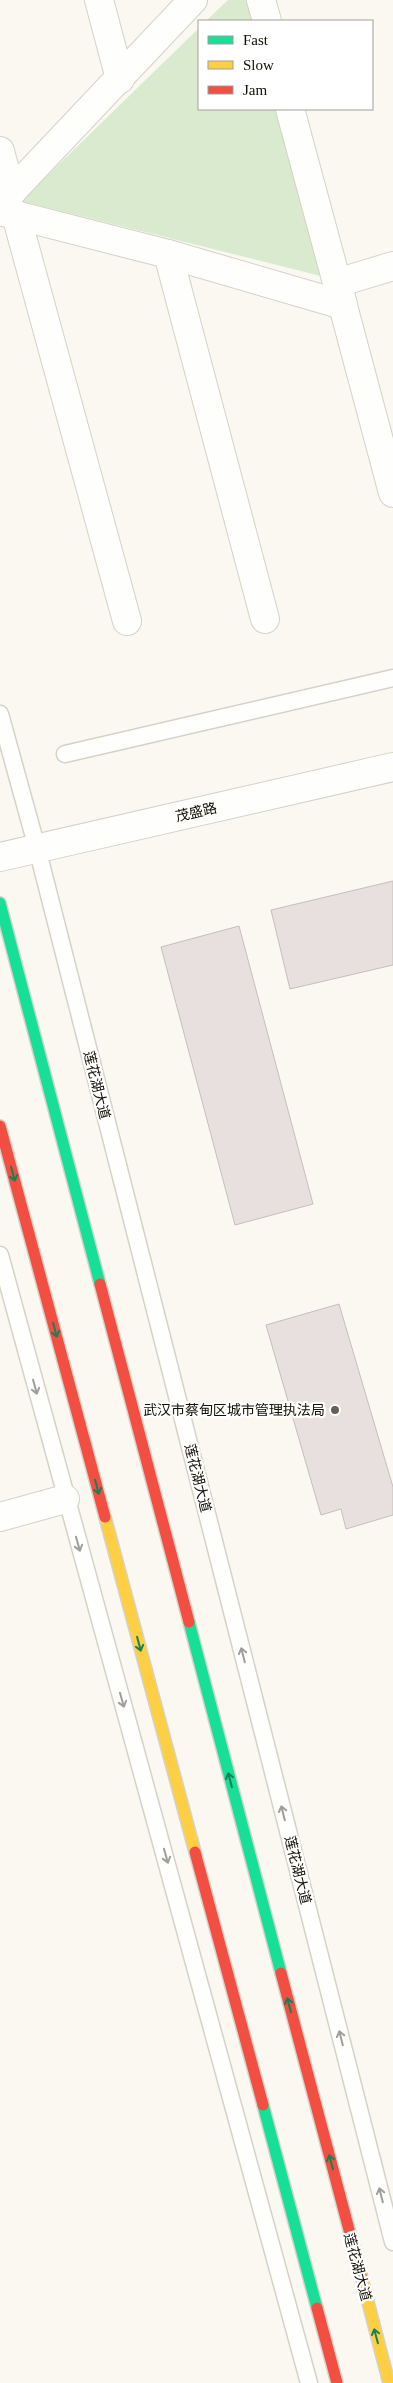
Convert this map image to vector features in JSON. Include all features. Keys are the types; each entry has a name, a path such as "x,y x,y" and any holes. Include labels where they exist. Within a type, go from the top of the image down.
{"street":[{"path":"99,0 120,78"},
{"path":"7,206 120,78 193,0"},
{"path":"261,0 267,20"},
{"path":"290,110 393,493"},
{"path":"0,151 7,206 127,621"},
{"path":"7,206 168,254 340,294 393,266"},
{"path":"168,254 265,619"},
{"name":"茂盛路","path":"0,857 393,767"},
{"name":"莲花湖大道","path":"0,903 389,2383"},
{"path":"0,1126 337,2383"},
{"path":"0,1517 65,1499"}],"lane":[{"path":"65,754 393,678"},
{"name":"莲花湖大道","path":"0,714 37,848 393,2242"},
{"path":"0,1255 65,1499 223,2060 309,2383"}],"green space":[{"path":"228,0 247,0 252,20 207,20"},
{"path":"198,29 198,110 276,110 321,276 21,201"}],"building":[{"path":"393,881 393,965 290,989 271,910"},
{"path":"239,926 313,1204 235,1225 161,947"},
{"path":"339,1304 393,1487 393,1515 346,1529 341,1509 321,1515 266,1325"}],"traffic: fast":[{"path":"0,903 100,1284"},
{"path":"189,1622 281,1973"},
{"path":"263,2105 317,2308"}],"traffic: slow":[{"path":"105,1517 195,1852"},
{"path":"361,2275 389,2383"}],"traffic: jam":[{"path":"0,1126 105,1517"},
{"path":"100,1284 189,1622"},
{"path":"195,1852 263,2105"},
{"path":"281,1973 361,2275"},
{"path":"317,2308 337,2383"}],"place":[{"name":"武汉市蔡甸区城市管理执法局","path":"335,1410"}]}
